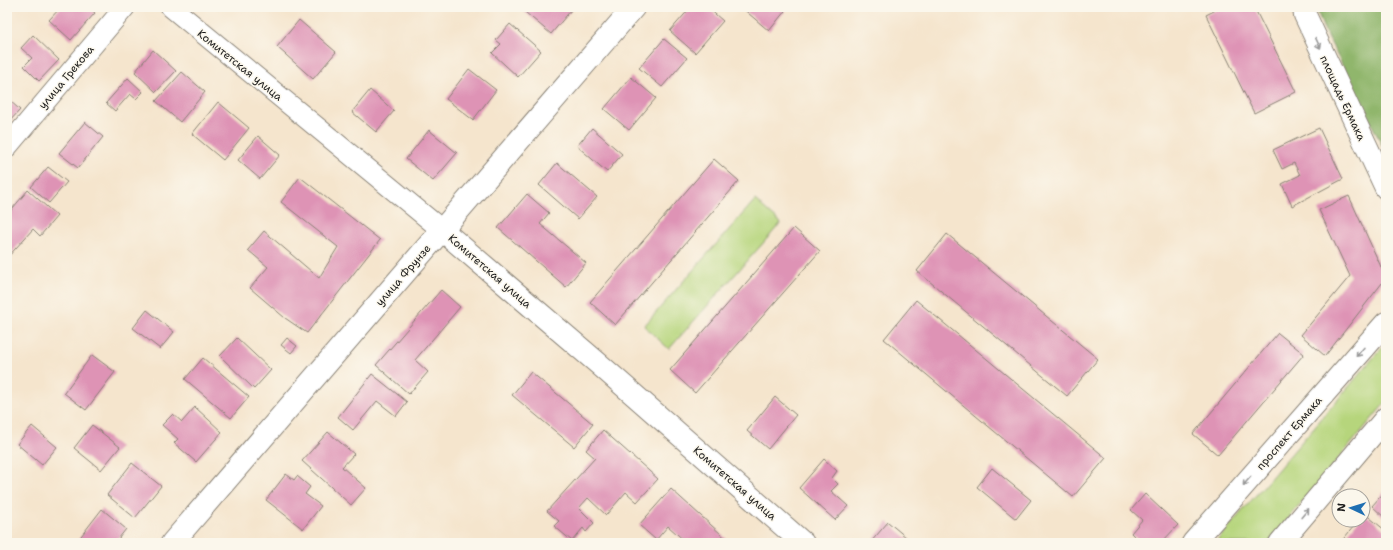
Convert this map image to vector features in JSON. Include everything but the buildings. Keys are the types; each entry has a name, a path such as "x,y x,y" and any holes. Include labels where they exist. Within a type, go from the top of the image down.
{"street":[{"name":"улица Грекова","path":"7,147 125,7"},
{"name":"Комитетская улица","path":"170,7 442,230 594,360 803,543"},
{"name":"улица Фрунзе","path":"172,543 634,7"},
{"name":"площадь Ермака","path":"1304,7 1305,15 1386,188"},
{"name":"проспект Ермака","path":"1193,543 1386,323"},
{"path":"1280,543 1386,418"}],"green space":[{"path":"1316,7 1386,7 1386,153 1323,27"},
{"path":"755,200 781,223 669,349 644,326"},
{"path":"1386,343 1386,402 1268,543 1215,543"}]}
